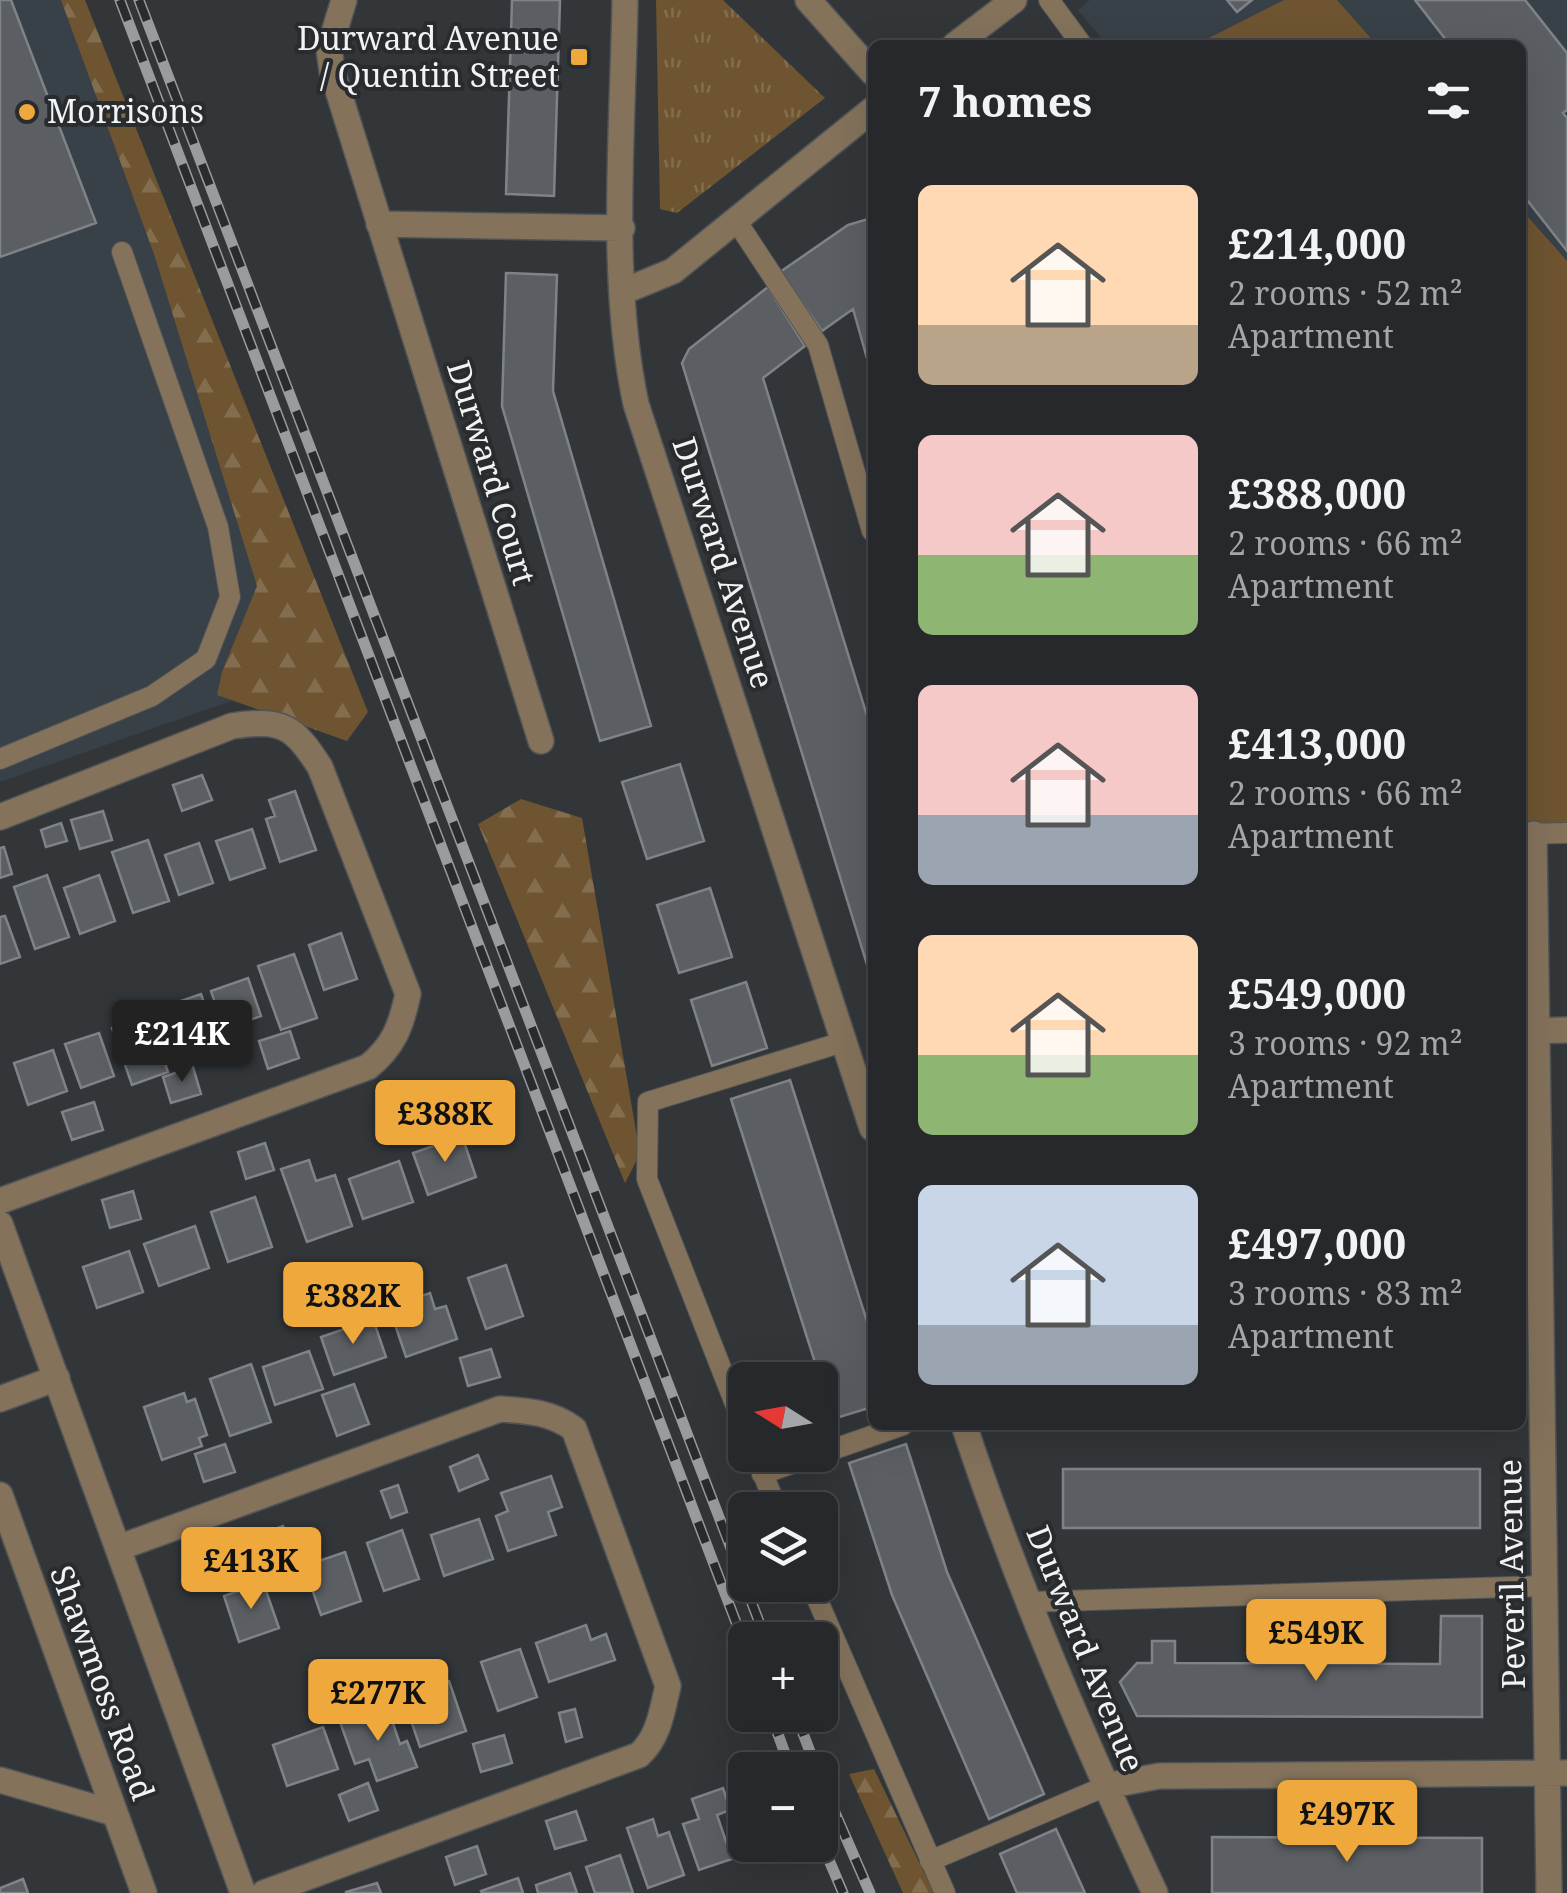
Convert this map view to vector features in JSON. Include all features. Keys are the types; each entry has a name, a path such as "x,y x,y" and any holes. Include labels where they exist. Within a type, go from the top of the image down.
{"street":[{"name":"Durward Court","path":"344,0 329,49 332,71 540,741"},
{"name":"Durward Avenue","path":"625,0 622,292 628,367 636,404 868,1115"},
{"path":"808,0 868,68"},
{"path":"962,40 1014,0"},
{"path":"622,292 673,271 868,113"},
{"path":"379,224 622,228"},
{"path":"0,817 232,726 258,722 300,735 320,767 408,994 400,1030 385,1053 368,1067 0,1201"},
{"name":"Peveril Avenue","path":"1527,834 1531,1400 1557,1774 1549,1893"},
{"path":"1527,1031 1567,1030"},
{"path":"846,1041 868,1041"},
{"path":"0,1224 243,1893"},
{"path":"0,1399 57,1378"},
{"path":"118,1548 500,1409 559,1418 574,1428 668,1686 659,1726 649,1746 639,1755 264,1893"},
{"name":"Durward Avenue","path":"966,1430 1028,1602 1155,1893"},
{"name":"Shawmoss Road","path":"0,1495 144,1893"},
{"path":"1106,1786 1159,1776 1557,1774"},
{"path":"0,1780 114,1814"}],"lane":[{"path":"1049,0 1078,40"},
{"path":"737,222 818,345 868,517"},
{"path":"0,760 152,696 206,659 230,597 218,526 122,252"},
{"path":"1527,834 1567,833"},
{"path":"728,1385 647,1178 648,1102 846,1041"},
{"path":"838,1447 889,1430"},
{"path":"1028,1602 1544,1586"},
{"path":"817,1602 945,1893"},
{"path":"930,1861 1106,1786"}],"shaded area":[{"path":"0,0 82,0 325,668 0,782"},
{"path":"1090,0 1567,0 1567,824 1526,824 1526,40 1103,40 1078,10"}],"green space":[{"path":"61,0 85,0 368,712 347,741 217,695 222,672 257,586 154,254"},
{"path":"656,0 723,0 825,98 677,213 660,209"},
{"path":"1284,0 1337,0 1373,40 1205,40"},
{"path":"1526,215 1567,261 1567,824 1526,824"},
{"path":"521,799 582,818 640,1154 625,1183 478,824"},
{"path":"874,1769 934,1893 903,1893 849,1774"}],"building":[{"name":"Morrisons","path":"0,0 11,0 96,223 0,257"},
{"path":"512,0 560,0 554,196 506,194"},
{"path":"1227,0 1252,0 1237,12"},
{"path":"1415,0 1525,0 1567,53 1567,110 1563,113 1567,118 1567,251 1526,199 1526,40 1446,40"},
{"path":"868,219 868,362 853,309 822,331 780,272 848,225"},
{"path":"506,273 557,275 553,391 651,726 600,741 502,406"},
{"path":"768,287 805,346 763,378 868,719 868,968 682,363 689,349"},
{"path":"680,764 704,841 647,859 622,782"},
{"path":"202,775 212,800 182,811 173,785"},
{"path":"295,791 316,850 280,862 266,819 275,816 269,800"},
{"path":"103,811 112,840 80,849 71,820"},
{"path":"61,823 67,841 46,847 41,830"},
{"path":"252,829 265,868 230,880 216,841"},
{"path":"148,840 169,901 133,913 112,852"},
{"path":"199,843 213,883 179,895 165,855"},
{"path":"4,847 12,874 0,878 0,848"},
{"path":"47,875 69,937 35,949 14,887"},
{"path":"99,875 115,921 80,934 64,888"},
{"path":"710,888 732,957 679,973 657,905"},
{"path":"5,916 20,957 0,964 0,917"},
{"path":"341,933 357,979 324,990 309,945"},
{"path":"294,954 317,1018 281,1030 258,966"},
{"path":"248,978 261,1016 224,1029 211,991"},
{"path":"746,982 767,1048 712,1066 691,1000"},
{"path":"201,994 221,1052 183,1066 163,1007"},
{"path":"149,1016 168,1072 132,1085 112,1028"},
{"path":"290,1031 299,1058 268,1069 259,1041"},
{"path":"99,1033 114,1076 81,1088 65,1044"},
{"path":"53,1050 67,1091 28,1105 14,1063"},
{"path":"193,1067 201,1094 171,1103 163,1077"},
{"path":"790,1080 868,1324 868,1408 838,1417 838,1362 815,1362 731,1099"},
{"path":"94,1102 103,1130 72,1140 62,1112"},
{"path":"462,1136 476,1177 428,1195 413,1153"},
{"path":"265,1143 274,1170 246,1179 238,1152"},
{"path":"309,1160 316,1181 335,1175 352,1226 307,1242 281,1169"},
{"path":"399,1161 413,1202 363,1219 349,1179"},
{"path":"133,1191 141,1219 110,1228 102,1200"},
{"path":"255,1197 272,1247 228,1262 211,1212"},
{"path":"195,1226 209,1268 159,1286 144,1244"},
{"path":"129,1251 143,1292 97,1308 83,1267"},
{"path":"506,1265 523,1316 486,1329 468,1278"},
{"path":"430,1293 435,1309 446,1306 457,1339 406,1357 389,1307"},
{"path":"373,1319 386,1357 334,1375 321,1337"},
{"path":"491,1349 500,1377 468,1386 460,1358"},
{"path":"309,1351 323,1389 275,1405 263,1367"},
{"path":"251,1364 271,1422 230,1436 210,1379"},
{"path":"354,1384 369,1424 337,1436 322,1395"},
{"path":"184,1393 187,1402 195,1399 207,1435 199,1438 202,1446 162,1460 144,1407"},
{"path":"225,1444 235,1472 204,1482 195,1454"},
{"path":"906,1444 947,1572 1044,1794 989,1819 892,1595 849,1463"},
{"path":"478,1455 488,1479 459,1491 450,1467"},
{"path":"1063,1469 1480,1469 1480,1528 1063,1528"},
{"path":"551,1476 562,1507 548,1512 556,1535 508,1551 496,1516 508,1511 501,1493"},
{"path":"398,1485 407,1512 391,1518 381,1491"},
{"path":"479,1519 493,1559 444,1576 431,1535"},
{"path":"283,1526 292,1554 263,1564 254,1536"},
{"path":"402,1530 419,1579 384,1591 367,1543"},
{"path":"345,1552 361,1601 321,1615 304,1566"},
{"path":"263,1582 279,1628 239,1642 224,1596"},
{"path":"1441,1616 1482,1616 1482,1717 1137,1716 1120,1682 1137,1663 1152,1663 1152,1641 1175,1641 1175,1663 1440,1664"},
{"path":"586,1625 591,1640 606,1634 615,1660 549,1682 536,1643"},
{"path":"520,1649 537,1697 498,1711 481,1662"},
{"path":"449,1681 466,1731 420,1747 403,1697"},
{"path":"387,1706 400,1744 407,1741 417,1767 377,1781 369,1759 355,1764 340,1722"},
{"path":"575,1709 582,1737 566,1742 559,1713"},
{"path":"323,1727 338,1769 287,1786 273,1745"},
{"path":"504,1735 512,1763 481,1772 473,1744"},
{"path":"368,1783 378,1810 349,1821 339,1795"},
{"path":"723,1788 728,1804 728,1811 717,1815 728,1847 728,1860 699,1870 683,1824 699,1819 692,1799"},
{"path":"576,1811 586,1840 555,1849 546,1821"},
{"path":"653,1819 658,1836 669,1832 684,1875 648,1888 627,1828"},
{"path":"1056,1829 1085,1893 1017,1893 1000,1854"},
{"path":"1212,1837 1482,1838 1482,1893 1212,1893"},
{"path":"477,1846 486,1874 455,1885 446,1857"},
{"path":"620,1855 633,1893 595,1893 586,1867"},
{"path":"570,1873 577,1893 538,1893 536,1885"},
{"path":"518,1878 523,1893 481,1891"},
{"path":"23,1879 28,1893 0,1893 0,1888"},
{"path":"377,1883 381,1893 346,1893 346,1892"}],"railway":[{"path":"120,0 736,1622"},
{"path":"139,0 759,1622"},
{"path":"777,1732 784,1752"},
{"path":"802,1732 810,1752"},
{"path":"838,1819 870,1893"},
{"path":"830,1862 843,1893"}],"place":[{"name":"Durward Avenue / Quentin Street","path":"579,57"},
{"name":"Morrisons","path":"27,112"}]}
